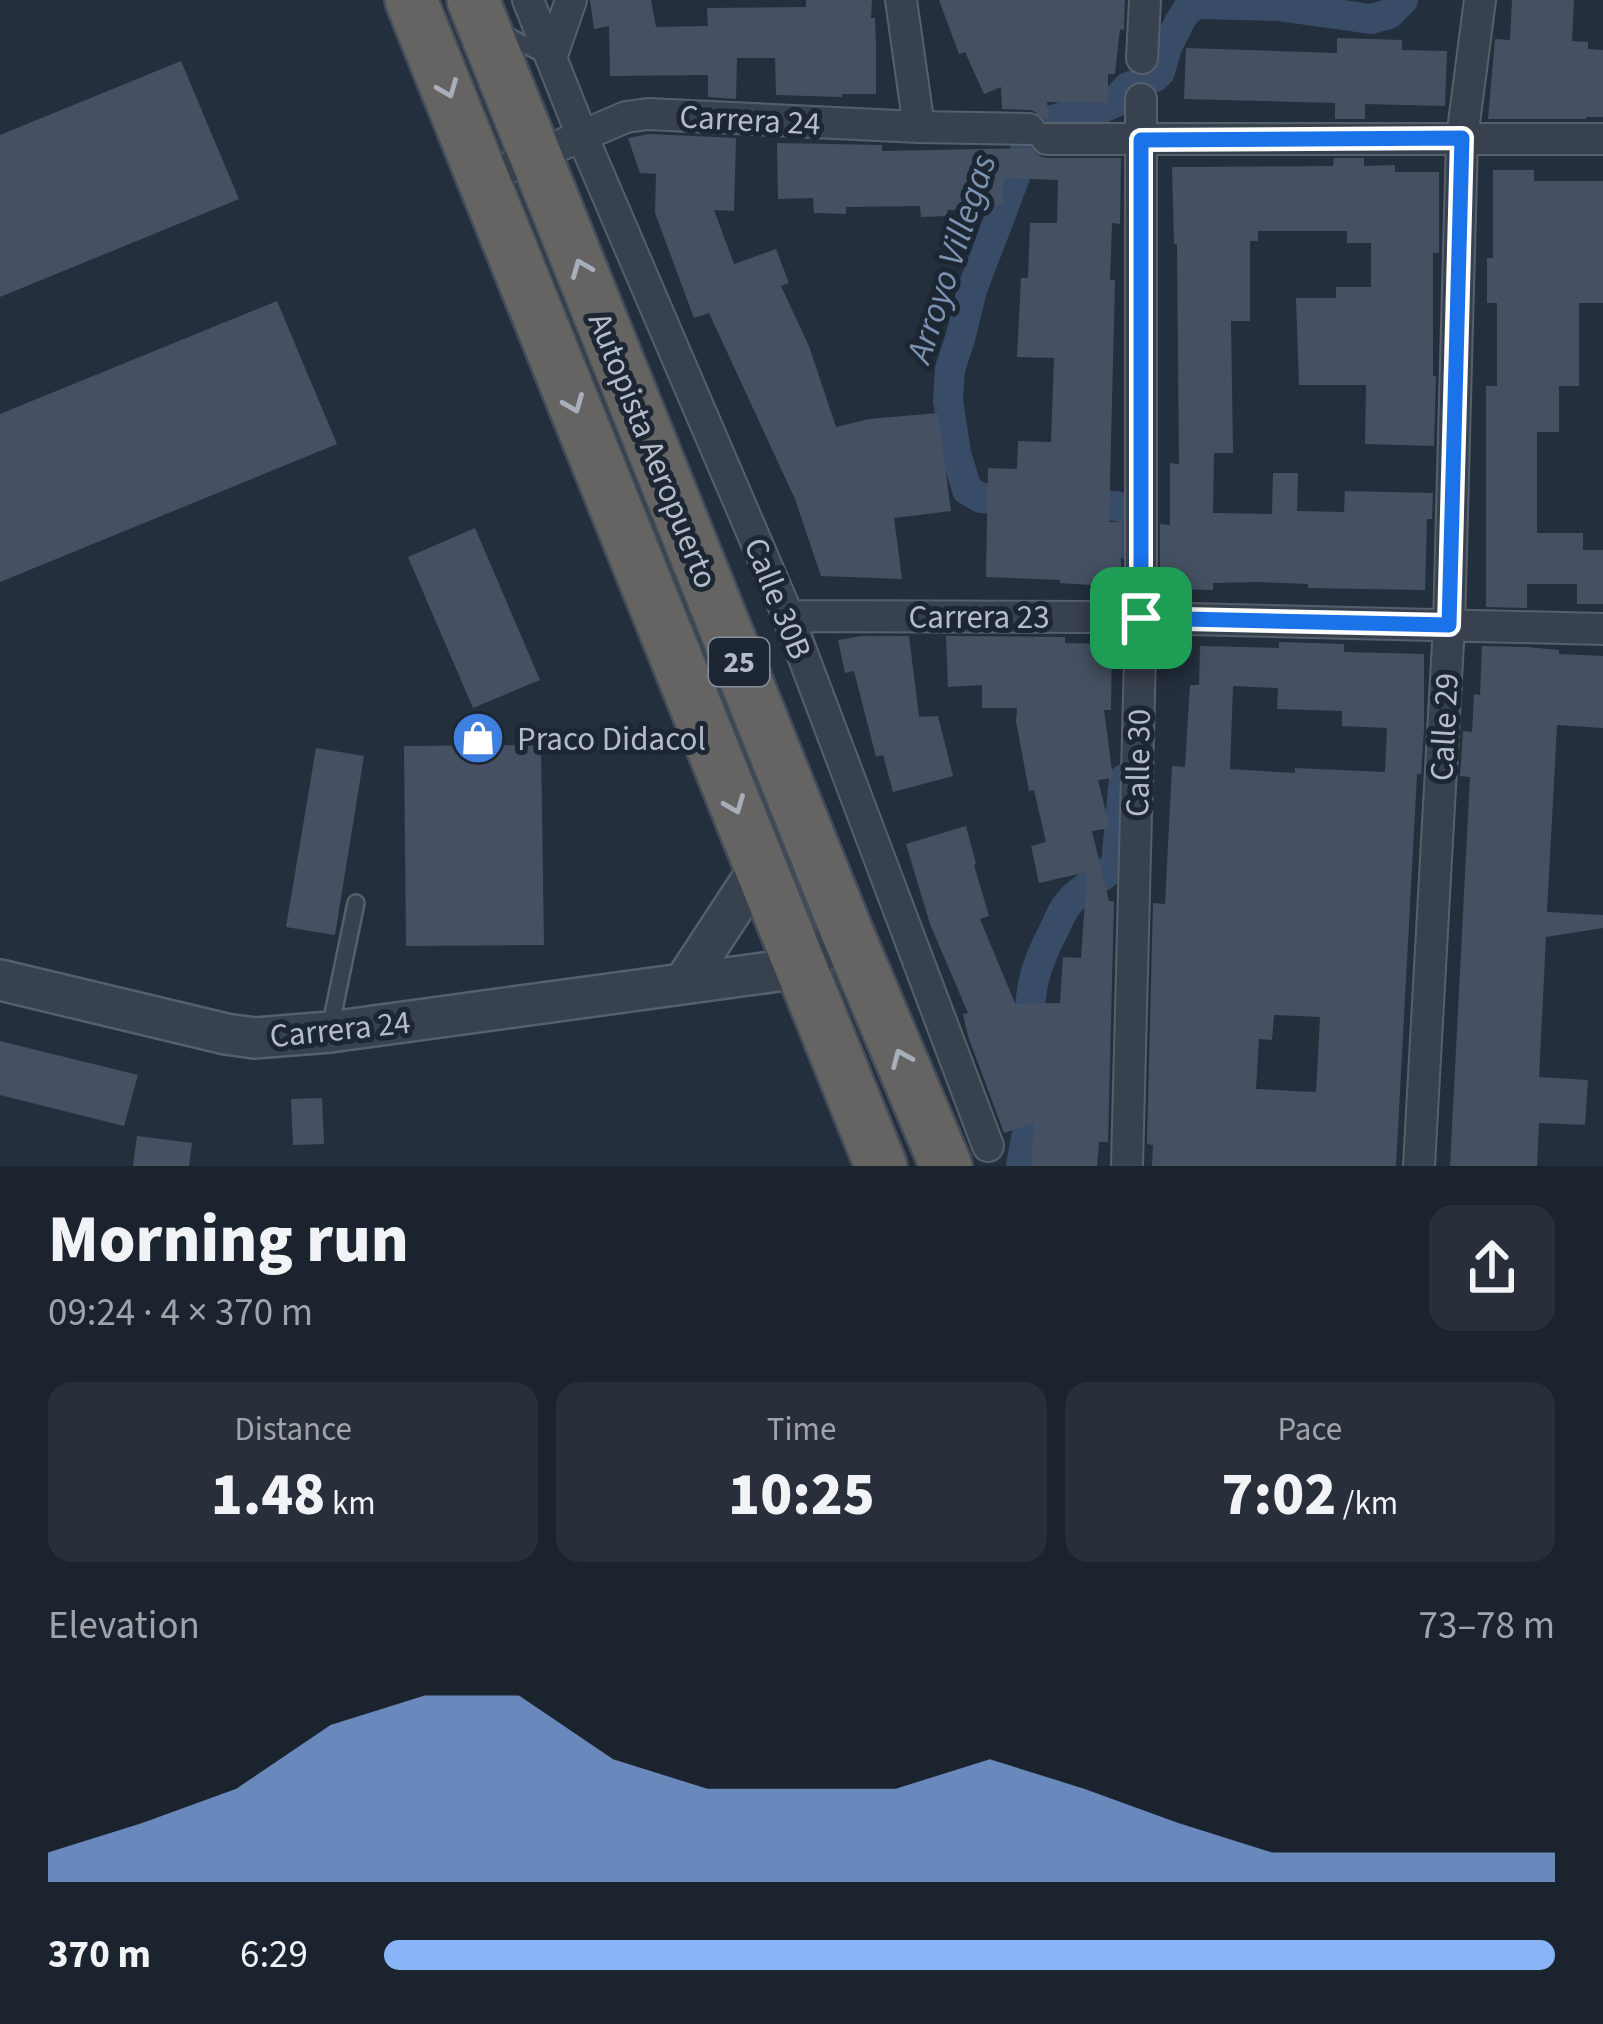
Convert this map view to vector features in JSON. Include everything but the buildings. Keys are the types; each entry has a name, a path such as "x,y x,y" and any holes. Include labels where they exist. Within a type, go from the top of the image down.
{"highway":[{"name":"Autopista Aeropuerto","path":"411,0 881,1166"},
{"name":"Autopista Aeropuerto","path":"478,12 848,932 967,1156"}],"street":[{"name":"Calle 30B","path":"528,0 788,616 967,1156"},
{"path":"551,58 571,0"},
{"path":"901,0 919,127"},
{"name":"Calle 30","path":"1142,58 1145,0"},
{"name":"Calle 29","path":"1419,1166 1449,625 1462,138 1480,0"},
{"name":"Calle 30","path":"1127,1166 1128,617 1142,99"},
{"name":"Carrera 24","path":"484,178 626,118 648,114 1141,140 1603,139"},
{"name":"Carrera 23","path":"788,616 1128,617 1603,629"},
{"path":"684,983 760,867"},
{"name":"Carrera 24","path":"0,980 242,1036 330,1032 800,968 848,932"}],"lane":[{"path":"478,12 551,58"},
{"name":"Calle 30","path":"1142,58 1142,99"},
{"path":"330,1032 356,903"}],"waterway":[{"name":"Arroyo Villegas","path":"1131,546 1131,518 1126,509 981,498 967,490 956,453 948,400 950,369 972,290 1026,148 1050,121 1100,109 1114,103 1128,87 1155,77 1180,21 1198,4 1278,6 1371,19 1389,14 1403,0"},
{"name":"Arroyo Villegas","path":"1030,1041 1033,985 1059,919 1077,894 1116,864 1124,779"},
{"name":"Arroyo Villegas","path":"1021,1166 1032,1089"}],"place":[{"name":"Praco Didacol","path":"478,738"}],"route":[{"path":"1462,138 1449,625 1141,618 1141,140 1462,138"}]}
